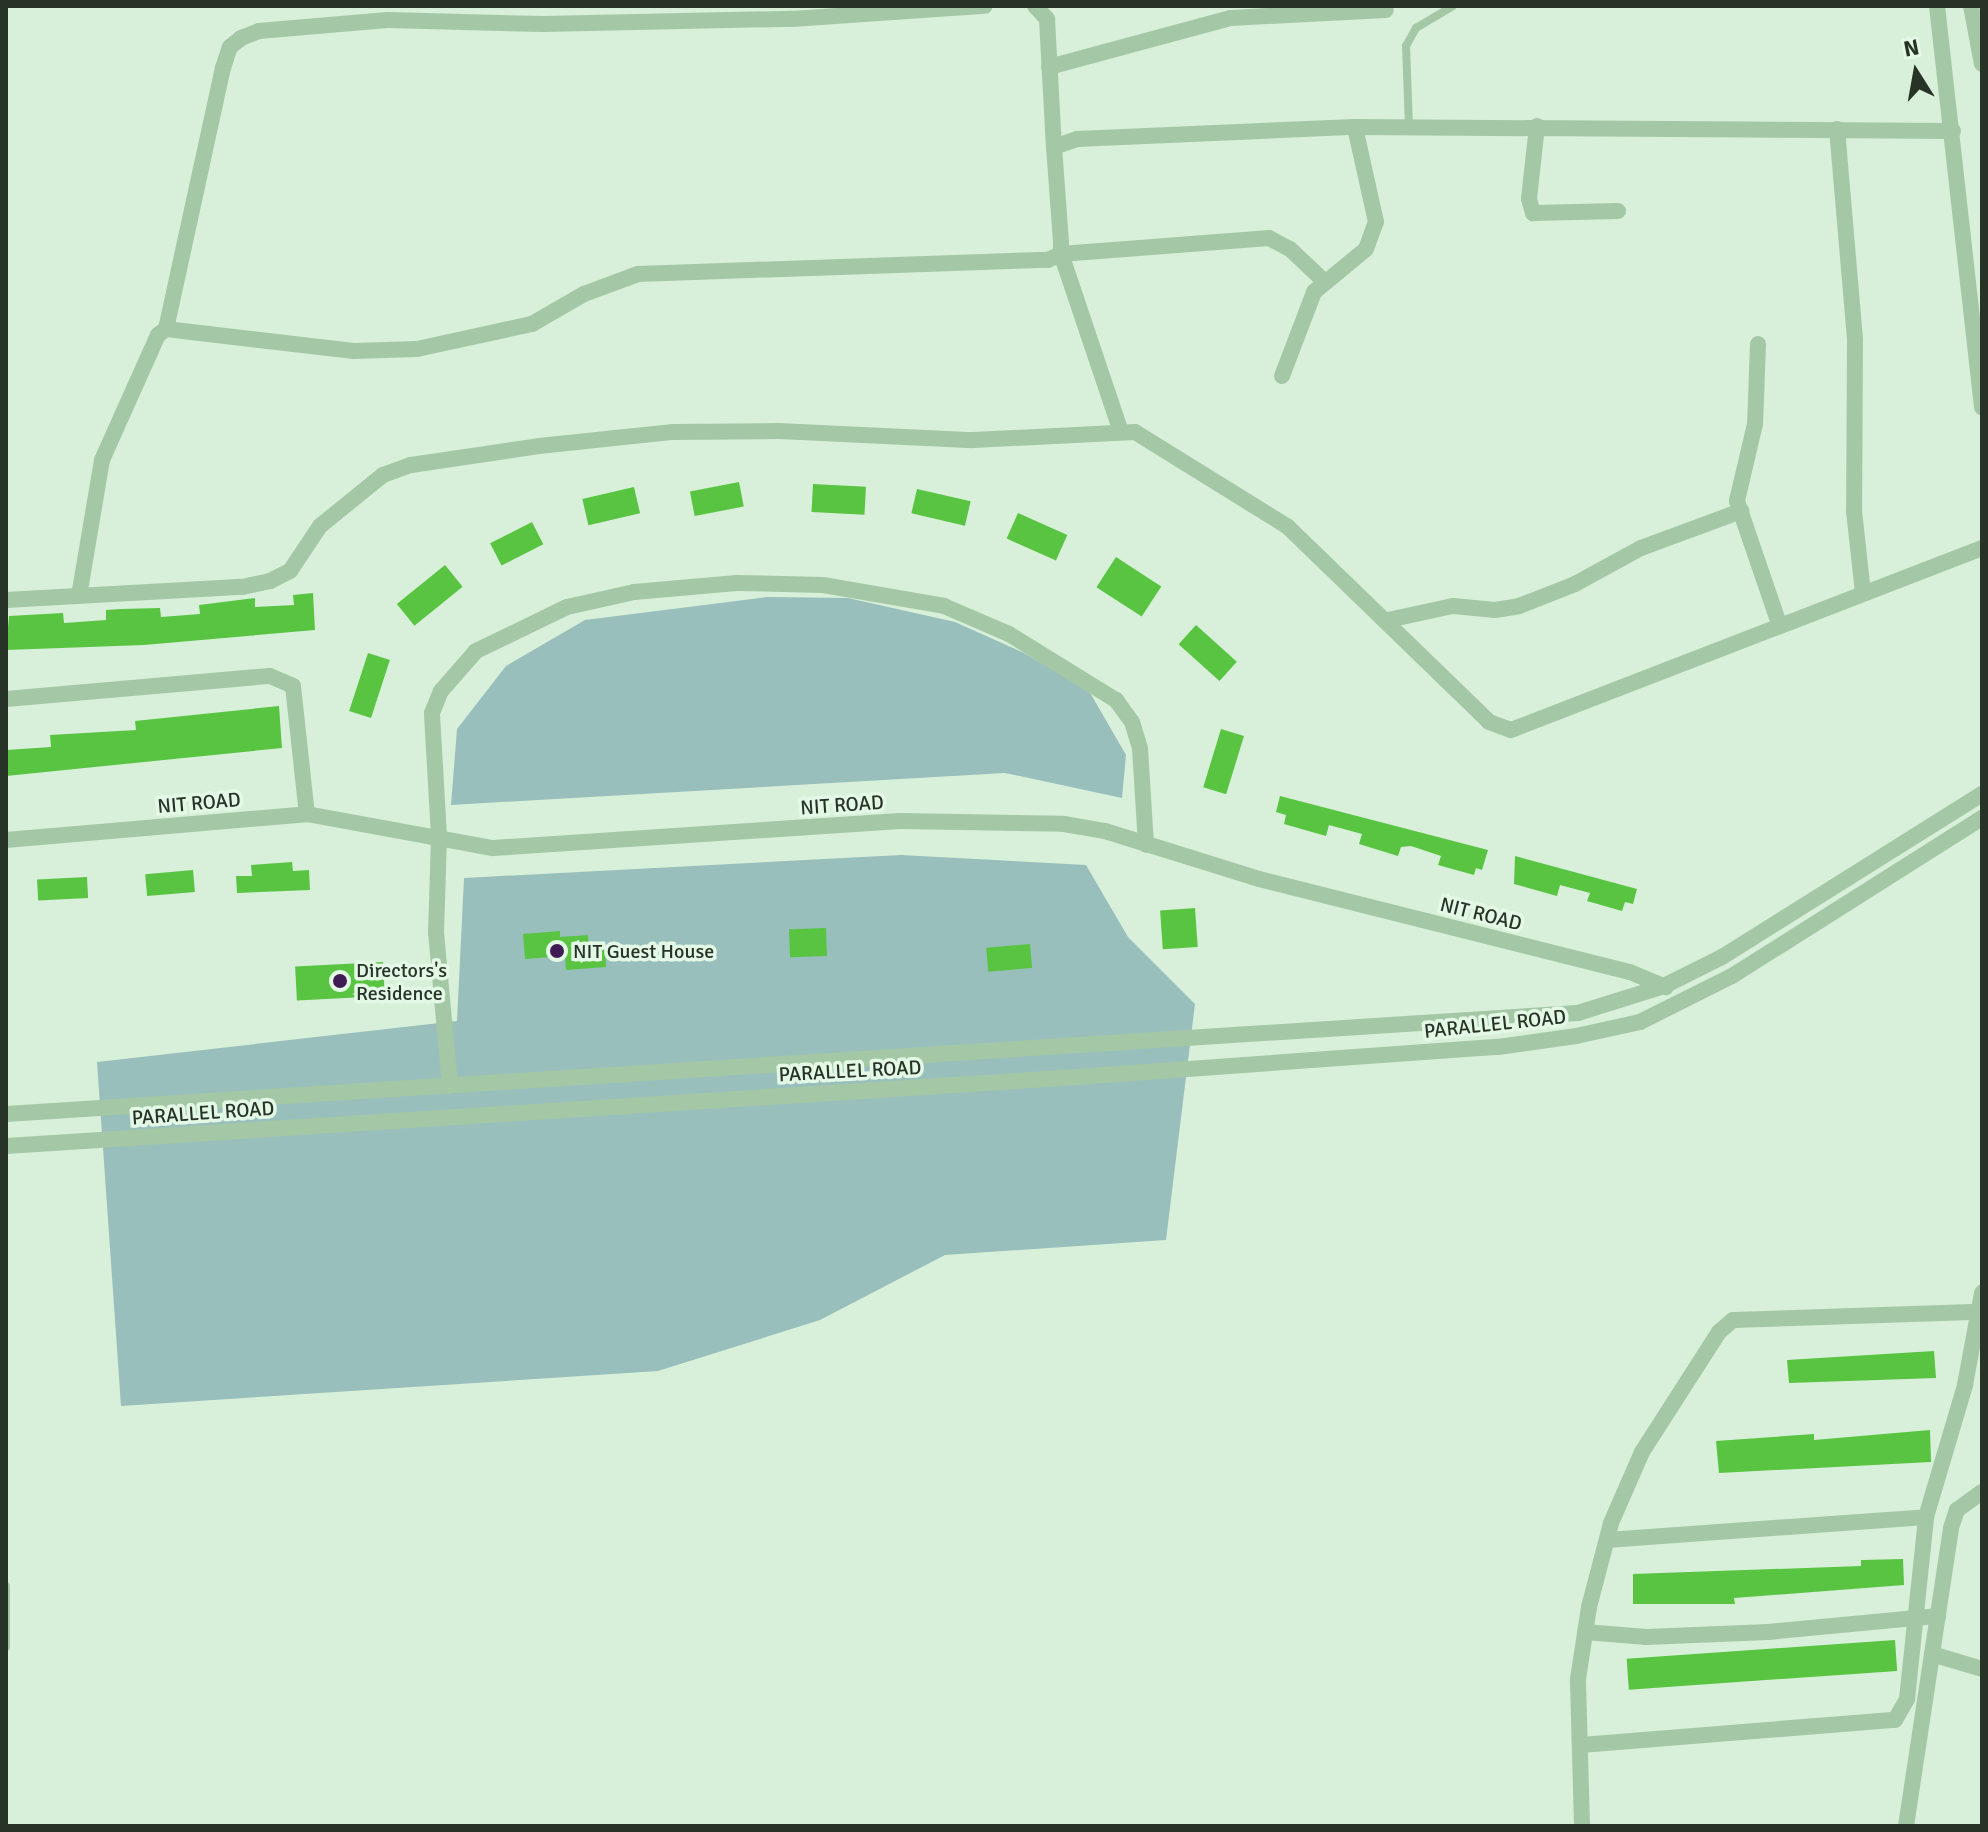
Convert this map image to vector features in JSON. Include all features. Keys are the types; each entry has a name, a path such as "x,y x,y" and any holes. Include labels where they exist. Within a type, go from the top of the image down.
{"street":[{"path":"79,596 102,460 158,335 166,329 223,68 230,47 241,38 259,31 388,20 543,24 777,19 985,6"},
{"path":"1035,6 1047,12 1061,254 1121,432"},
{"path":"1937,6 1982,407"},
{"path":"1971,6 1982,64"},
{"path":"1049,67 1231,18 1386,10"},
{"path":"1537,126 1529,199 1533,213 1618,211"},
{"path":"1282,376 1314,292 1366,249 1376,222 1355,127"},
{"path":"1054,147 1077,139 1355,127 1953,131"},
{"path":"1837,129 1855,340 1854,511 1863,592"},
{"path":"166,329 354,351 417,349 532,324 584,294 638,274 1031,264 1061,254 1269,238 1290,249 1324,281"},
{"path":"1758,344 1751,449 1736,493 1779,624"},
{"path":"6,600 270,581 290,571 320,526 364,489 411,465 673,432 779,431 973,440 1121,432 1149,437 1279,520 1388,620 1489,722 1511,730 1982,548"},
{"path":"1388,620 1453,606 1495,610 1519,606 1575,584 1641,548 1741,511"},
{"path":"450,1086 436,933 439,836 432,713 441,691 476,651 567,607 634,592 737,583 823,585 944,606 1009,634 1081,674 1116,700 1132,722 1140,749 1146,845"},
{"path":"6,699 270,676 293,686 307,814"},
{"path":"1664,986 1722,957 1982,794"},
{"name":"NIT ROAD","path":"6,840 307,814 439,836 469,847 493,848 985,819 1064,824 1259,879 1630,972 1688,999"},
{"path":"1688,999 1982,818"},
{"name":"PARALLEL ROAD","path":"6,1114 1524,1019 1578,1013 1664,986"},
{"name":"PARALLEL ROAD","path":"6,1147 1498,1047 1640,1022 1688,999"},
{"path":"1581,1745 1895,1720 1907,1699 1926,1517 1974,1383 1982,1293"},
{"path":"1582,1826 1578,1679 1585,1632 1607,1540 1642,1452 1719,1332 1733,1320 1980,1312"},
{"path":"1906,1826 1957,1510 1982,1492"},
{"path":"1607,1540 1926,1517"},
{"path":"1585,1632 1646,1637 1768,1632 1938,1616"},
{"path":"1932,1654 1982,1669"}],"lane":[{"path":"1409,127 1406,46 1424,21 1453,6"},
{"path":"6,1586 6,1647"}],"shaded area":[{"path":"767,597 848,598 955,622 1024,653 1089,691 1126,755 1122,798 1005,773 451,805 457,729 506,666 585,620"},
{"path":"901,855 1086,865 1128,937 1195,1004 1166,1240 945,1255 820,1320 658,1371 121,1406 97,1062 457,1021 464,878"}],"building":[{"path":"739,482 744,507 695,516 690,492"},
{"path":"813,484 866,487 864,515 812,512"},
{"path":"634,487 640,513 588,525 582,499"},
{"path":"917,489 971,501 965,526 911,513"},
{"path":"1018,513 1067,535 1056,561 1007,539"},
{"path":"532,522 543,544 501,566 490,543"},
{"path":"1116,557 1161,586 1142,617 1096,587"},
{"path":"445,565 463,587 414,626 397,604"},
{"path":"313,593 315,630 144,645 6,650 9,616 63,613 64,623 106,620 106,610 160,608 161,617 200,614 199,605 255,598 255,607 294,605 293,595"},
{"path":"1196,625 1237,662 1219,681 1179,644"},
{"path":"368,653 390,660 371,718 349,711"},
{"path":"279,706 282,748 6,776 6,750 51,747 50,735 136,730 135,721"},
{"path":"1221,729 1244,736 1226,794 1203,787"},
{"path":"1280,796 1488,850 1482,870 1476,868 1474,875 1438,865 1441,856 1411,846 1401,847 1398,856 1359,844 1362,834 1329,825 1326,836 1284,824 1286,815 1276,812"},
{"path":"1515,856 1637,889 1633,904 1625,902 1622,911 1587,901 1590,893 1560,885 1557,896 1514,884"},
{"path":"292,862 293,871 309,870 310,890 237,893 236,876 252,876 251,865"},
{"path":"193,870 195,892 147,896 145,874"},
{"path":"87,877 88,898 38,901 37,880"},
{"path":"1195,908 1198,947 1163,949 1160,910"},
{"path":"826,928 827,956 790,957 789,929"},
{"name":"NIT Guest House","path":"560,931 560,937 588,935 589,951 605,950 606,967 566,970 565,956 525,959 523,934"},
{"path":"1030,944 1032,968 988,972 986,948"},
{"name":"Directors's Residence","path":"383,962 385,996 297,1001 295,967"},
{"path":"1934,1351 1936,1378 1789,1383 1787,1360"},
{"path":"1930,1430 1931,1462 1719,1473 1716,1441 1814,1434 1814,1440"},
{"path":"1903,1559 1904,1585 1734,1598 1735,1604 1633,1604 1633,1574 1861,1566 1861,1560"},
{"path":"1895,1640 1897,1671 1629,1690 1627,1659"}],"place":[{"name":"NIT Guest House","path":"557,951"},
{"name":"Directors's Residence","path":"340,981"}]}
